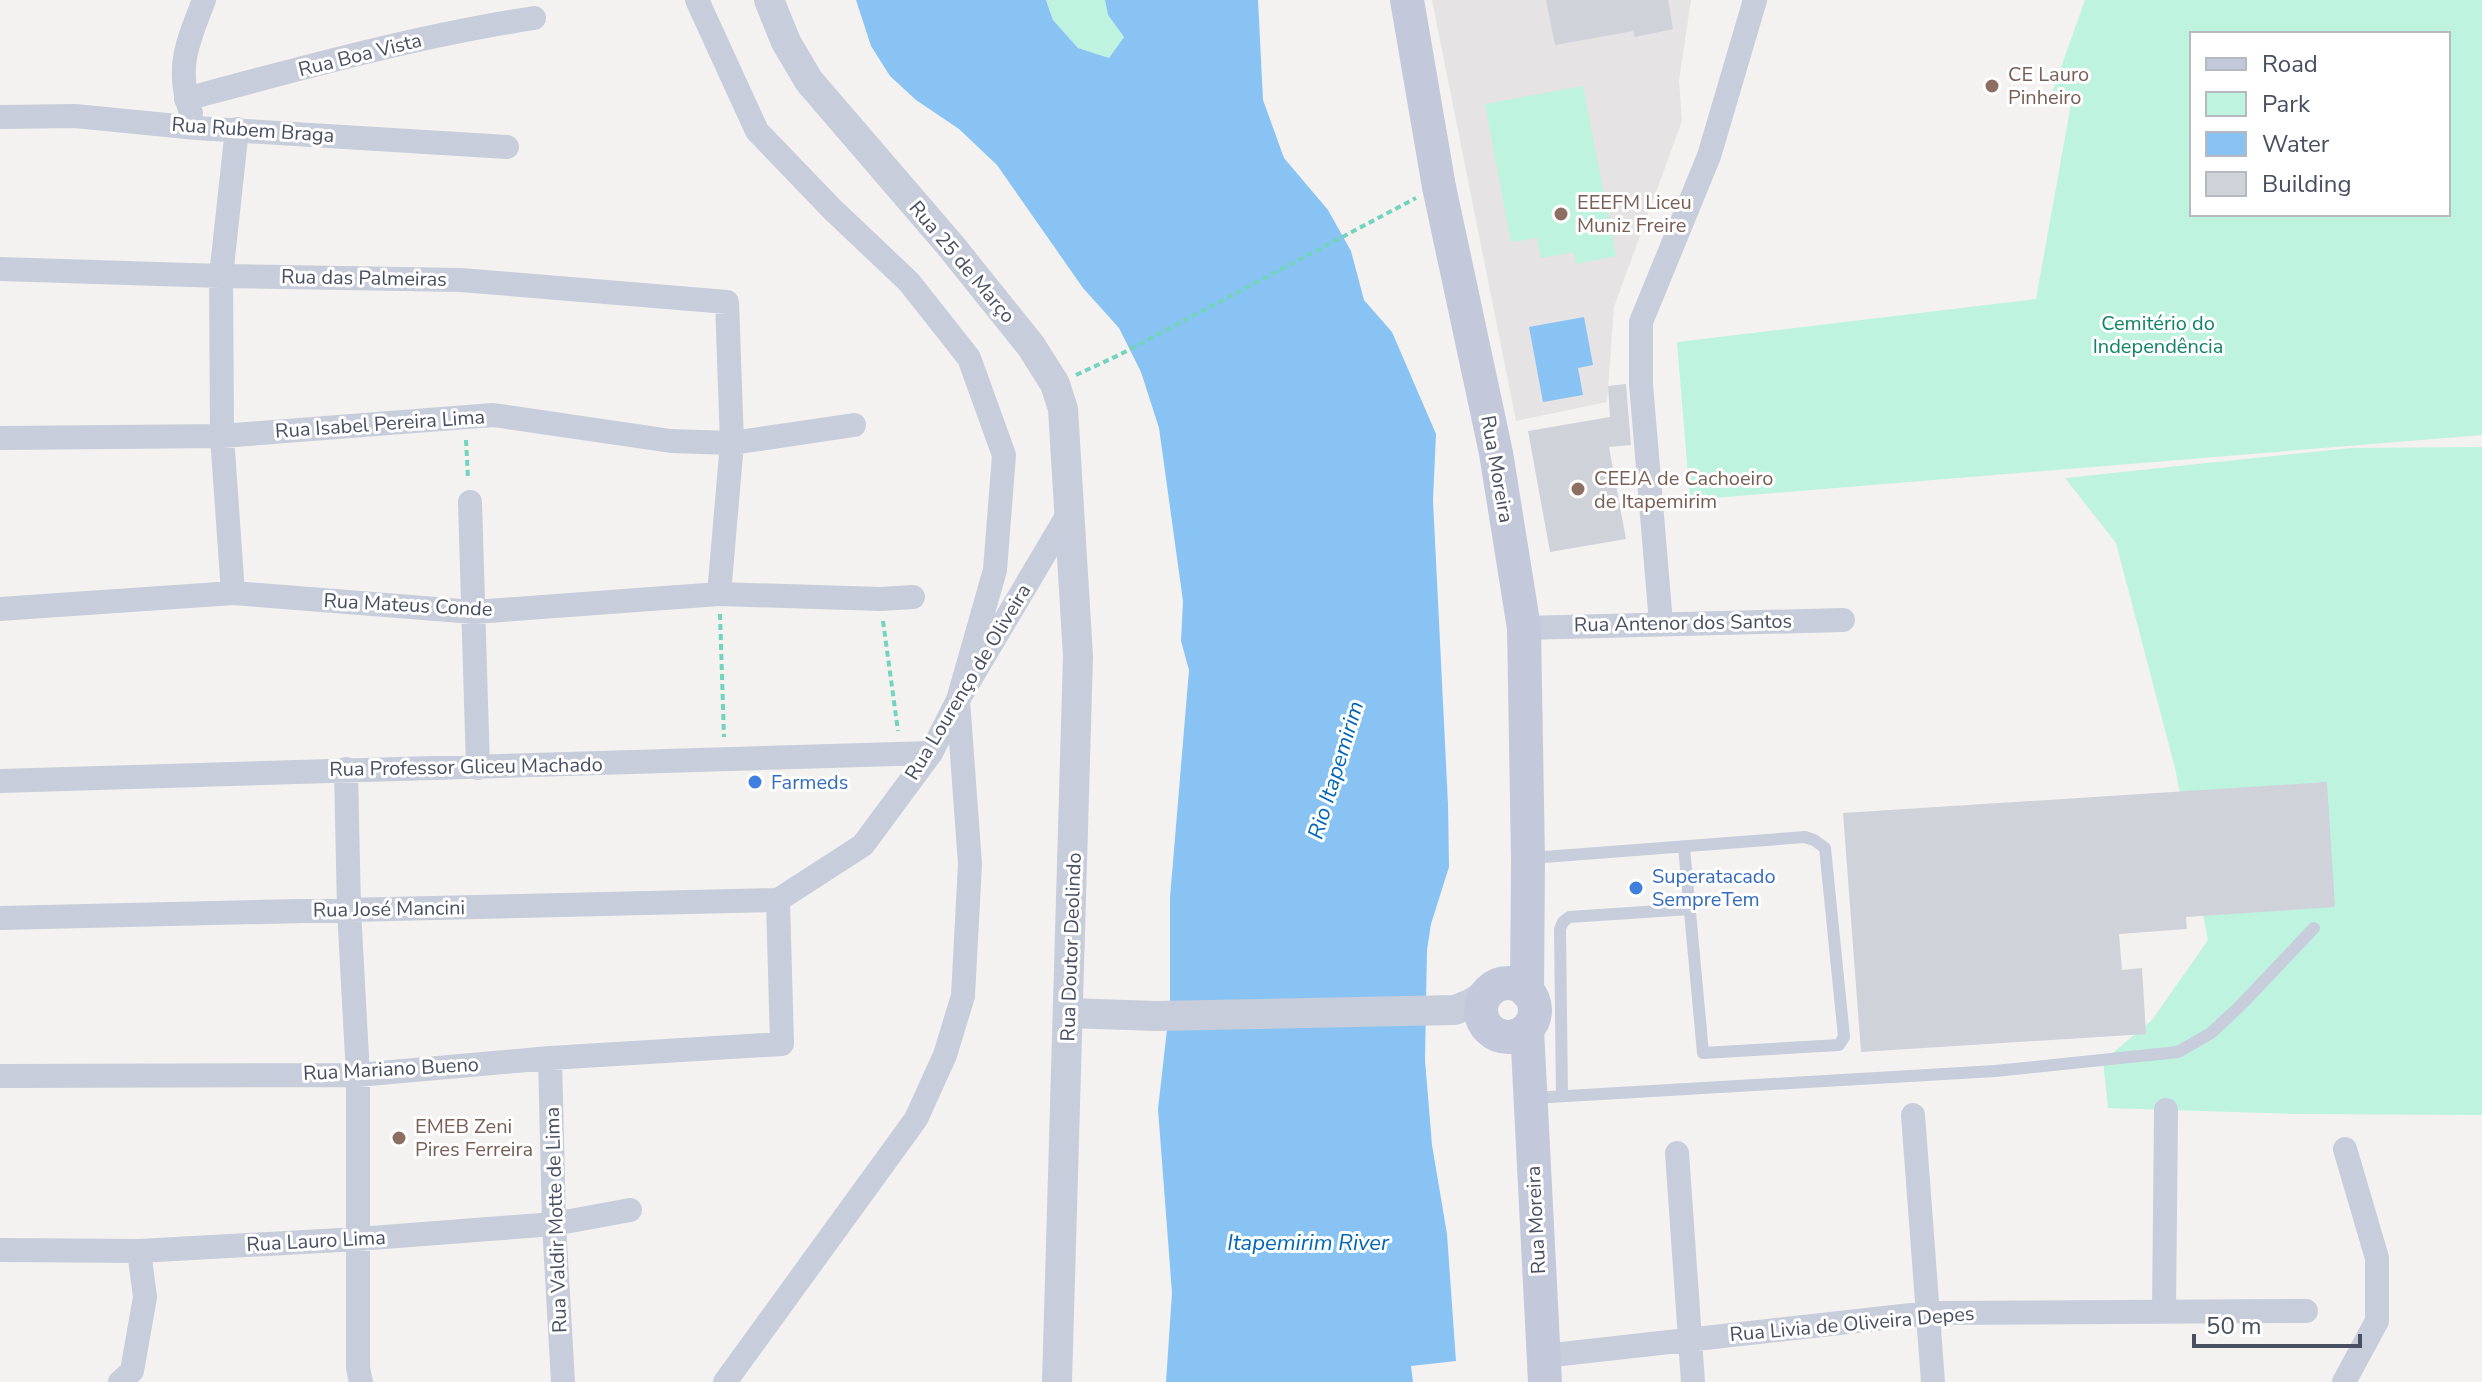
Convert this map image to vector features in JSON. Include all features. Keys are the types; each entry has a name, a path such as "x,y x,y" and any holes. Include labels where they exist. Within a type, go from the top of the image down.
{"main road":[{"name":"Rua Moreira","path":"1407,0 1439,187 1496,453 1524,628 1527,945 1489,1010 1540,1093 1544,1369"}],"street":[{"path":"197,128 186,99 183,53 204,0"},
{"path":"697,0 757,131 832,209 909,282 969,358 1004,455 995,570 958,700 970,864 963,996 945,1055 916,1119 725,1382"},
{"name":"Rua 25 de Março","path":"769,0 786,42 809,81 950,245 1031,346 1055,384 1067,438 1070,511"},
{"path":"1661,623 1641,384 1641,322 1709,156 1755,0"},
{"name":"Rua Boa Vista","path":"186,99 331,60 479,26 534,18"},
{"name":"Rua Rubem Braga","path":"0,117 75,116 197,128 507,147"},
{"path":"233,593 222,436 221,276 237,129"},
{"name":"Rua das Palmeiras","path":"0,269 461,280 727,302 732,443"},
{"name":"Rua Isabel Pereira Lima","path":"0,438 222,436 493,415 671,441 732,443 854,425"},
{"path":"719,594 732,443"},
{"path":"470,502 478,768"},
{"name":"Rua Lourenço de Oliveira","path":"778,900 863,845 931,753 958,700 1070,511"},
{"name":"Rua Doutor Deolindo","path":"1057,1382 1078,656 1070,511"},
{"name":"Rua Mateus Conde","path":"0,609 233,593 474,612 719,594 880,599 913,597"},
{"name":"Rua Antenor dos Santos","path":"1524,628 1843,620"},
{"name":"Rua Professor Gliceu Machado","path":"0,781 931,753"},
{"path":"346,769 349,910 358,1075 358,1368 361,1382"},
{"name":"Rua José Mancini","path":"0,918 778,900"},
{"name":"Rua Mariano Bueno","path":"0,1076 358,1075 550,1058 782,1044 778,900"},
{"path":"1069,1013 1156,1016 1489,1010"},
{"name":"Rua Valdir Motte de Lima","path":"550,1058 554,1224 563,1382"},
{"path":"2164,1310 2166,1110"},
{"path":"1913,1115 1933,1382"},
{"path":"2344,1382 2377,1321 2377,1258 2345,1149"},
{"path":"1677,1153 1693,1382"},
{"name":"Rua Lauro Lima","path":"0,1250 139,1251 358,1239 554,1224 630,1210"},
{"path":"120,1382 132,1371 145,1297 139,1251"},
{"name":"Rua Livia de Oliveira Depes","path":"1544,1369 1691,1339 1929,1313 2306,1311"}],"lane":[{"path":"1528,859 1805,837 1814,840 1825,848 1844,1037 1839,1045 1703,1053 1684,847"},
{"path":"1690,909 1569,917 1563,922 1540,1093 1979,1072 2178,1052 2211,1033 2314,928"}],"path":[{"path":"1055,384 1119,355 1383,215"},
{"path":"719,594 725,760"},
{"path":"880,599 901,754"}],"shaded area":[{"name":"EEEFM Liceu Muniz Freire","path":"1432,0 1691,0 1679,81 1682,121 1614,307 1607,402 1516,421"}],"green space":[{"path":"1046,0 1105,0 1108,15 1124,37 1109,58 1078,48 1053,20"},
{"name":"Cemitério do Independência","path":"2085,0 2482,0 2482,435 1690,500 1677,342 2036,299 2071,104 2049,101"},
{"path":"1583,86 1616,256 1576,264 1574,252 1541,258 1537,238 1511,242 1485,104"},
{"path":"2482,447 2482,1115 2295,1114 2108,1108 2103,1061 2152,1020 2208,940 2175,768 2116,543 2065,478 2351,448"}],"water":[{"name":"Itapemirim River","path":"856,0 1046,0 1053,20 1078,48 1109,58 1124,37 1108,15 1105,0 1258,0 1263,100 1284,158 1328,210 1351,251 1364,300 1392,332 1436,434 1433,500 1449,867 1431,924 1427,950 1425,1060 1432,1145 1447,1234 1456,1361 1411,1366 1413,1382 1166,1382 1172,1293 1158,1109 1170,1003 1170,898 1189,670 1181,641 1183,601 1159,428 1141,372 1119,328 1083,288 997,165 959,129 916,100 890,76 871,46"},
{"path":"1584,317 1593,365 1578,368 1583,395 1543,402 1529,327"}],"building":[{"path":"1546,0 1668,0 1673,29 1635,37 1633,31 1555,45"},
{"name":"CEEJA de Cachoeiro de Itapemirim","path":"1626,384 1631,445 1609,447 1626,539 1550,552 1528,431 1610,417 1608,386"},
{"path":"2327,782 2335,907 2186,917 2187,929 2119,934 2122,970 2142,968 2146,1034 1861,1052 1843,813"}],"place":[{"name":"CE Lauro Pinheiro","path":"1992,86"},
{"name":"EEEFM Liceu Muniz Freire","path":"1561,214"},
{"name":"CEEJA de Cachoeiro de Itapemirim","path":"1578,489"},
{"name":"Farmeds","path":"755,782"},
{"name":"Superatacado SempreTem","path":"1636,888"},
{"name":"EMEB Zeni Pires Ferreira","path":"399,1138"}],"water label":[{"name":"Rio Itapemirim","path":"1336,770"}]}
